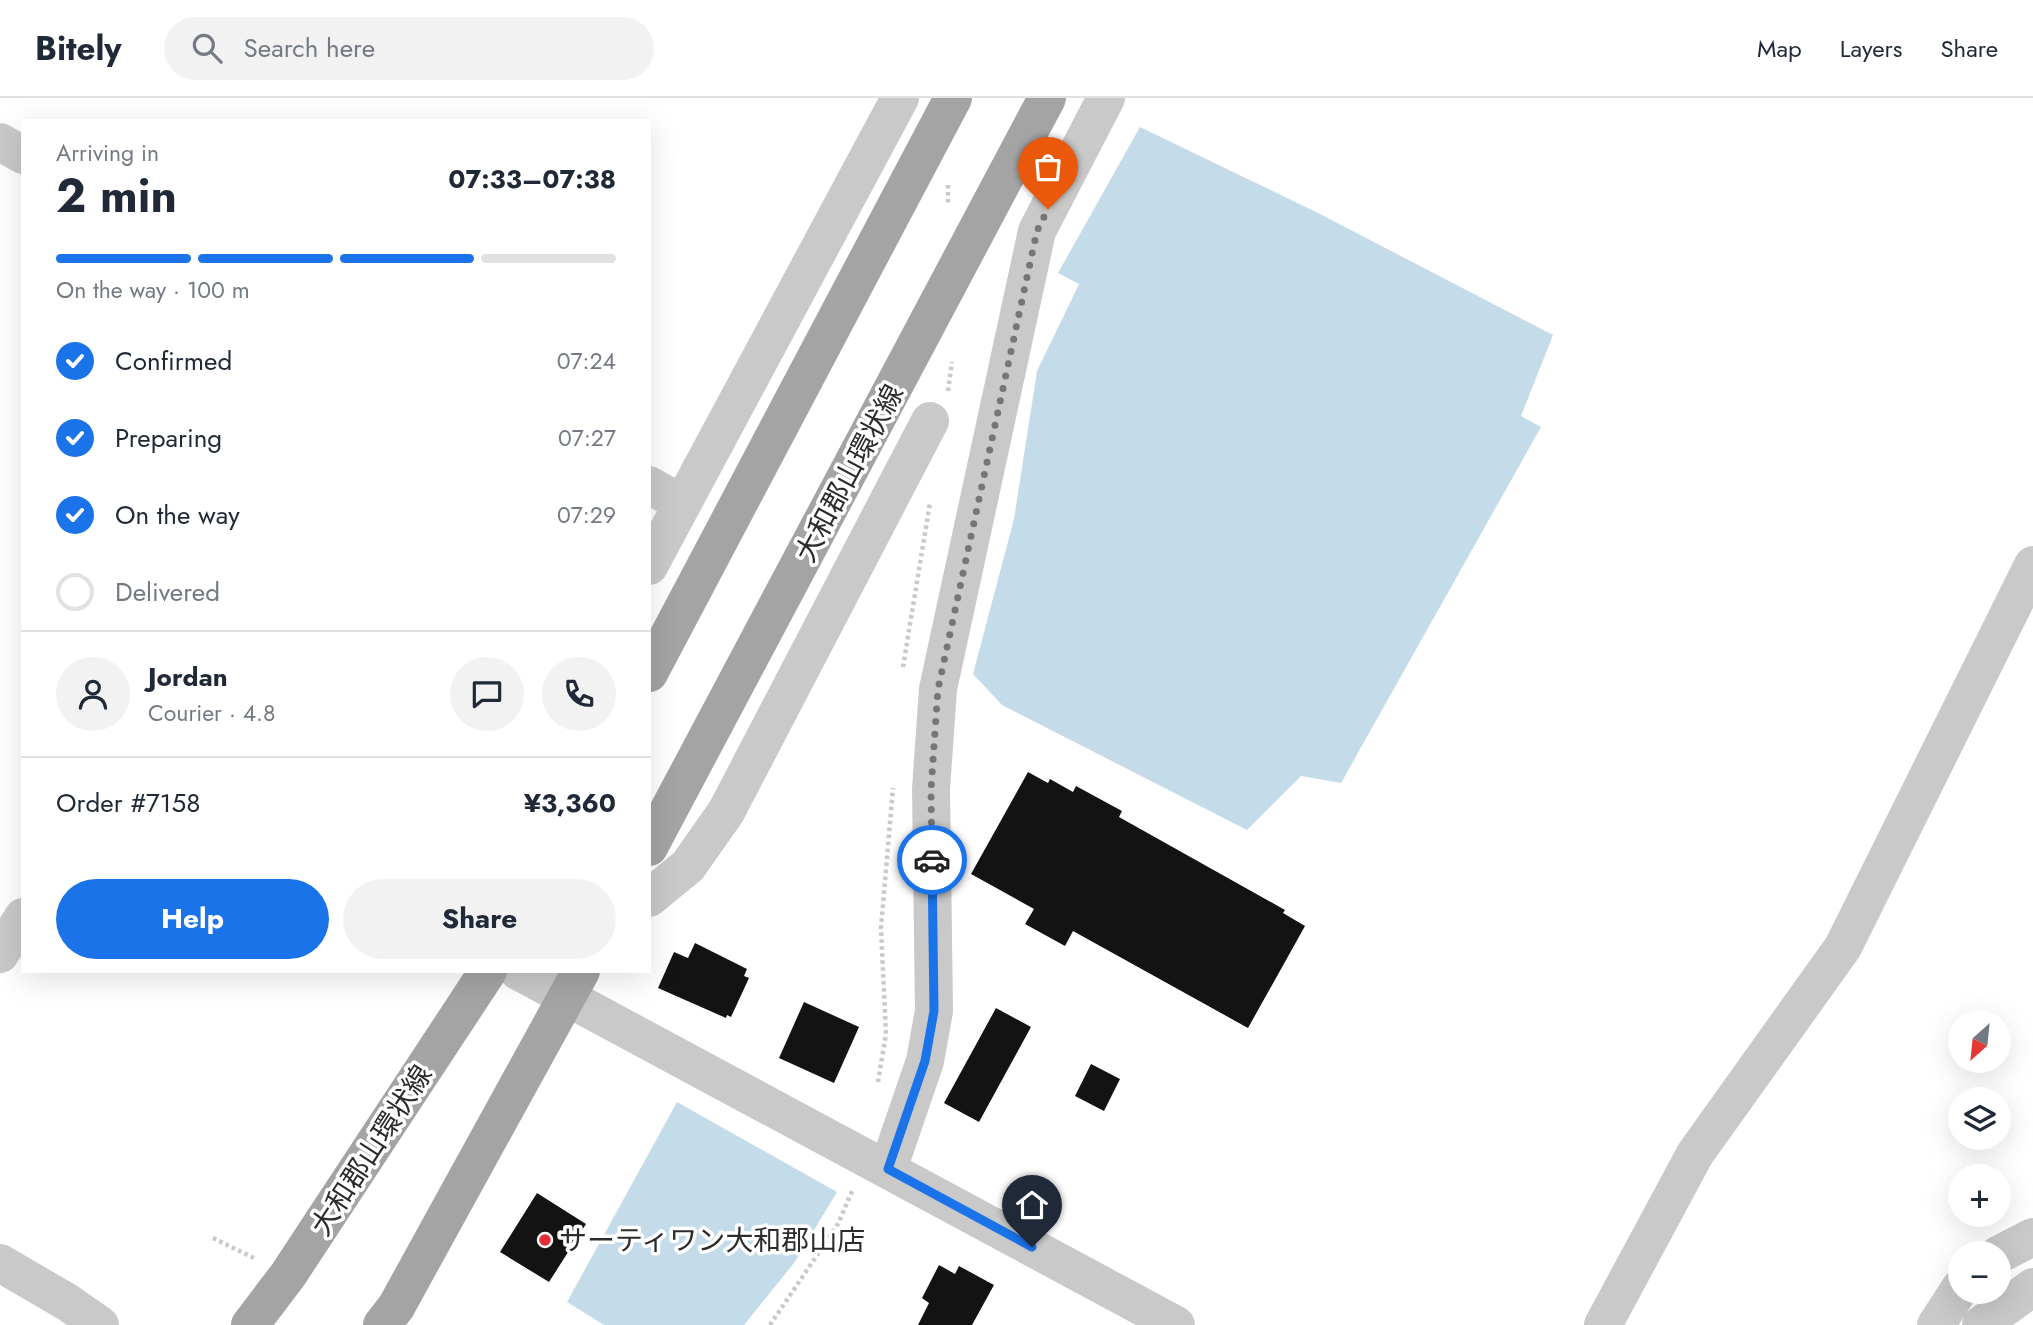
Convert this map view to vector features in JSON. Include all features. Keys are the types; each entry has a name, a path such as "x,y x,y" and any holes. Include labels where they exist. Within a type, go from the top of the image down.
{"main road":[{"path":"651,669 953,98"},
{"name":"大和郡山環状線","path":"651,843 1047,98"},
{"name":"大和郡山環状線","path":"250,1325 288,1275 487,973"},
{"path":"382,1325 396,1307 573,985"}],"street":[{"path":"651,557 665,494 900,98"},
{"path":"877,1163 925,1061 934,1011 931,789 938,689 1037,231 1106,98"},
{"path":"0,142 21,154"},
{"path":"651,896 688,866 726,812 930,421"},
{"path":"1603,1325 1695,1154 1843,947 2033,565"},
{"path":"0,954 21,919"},
{"path":"526,973 573,985 877,1163 1176,1325"},
{"path":"2011,1248 2033,1237"},
{"path":"0,1263 67,1302 100,1325"},
{"path":"1981,1325 2033,1287"},
{"path":"1936,1325 1950,1304"}],"path":[{"path":"948,176 949,214"},
{"path":"902,676 926,523"},
{"path":"877,1088 886,1034 881,928 893,782"},
{"path":"770,1325 877,1163"},
{"path":"212,1238 288,1275"}],"water":[{"path":"1140,127 1318,213 1553,335 1521,416 1541,427 1341,783 1301,776 1247,830 1002,705 973,674 1014,519 1037,371 1079,284 1058,273"},
{"path":"677,1102 837,1192 794,1263 744,1325 604,1325 567,1302"}],"building":[{"path":"1028,772 1048,783 1050,779 1073,792 1076,786 1122,811 1119,817 1285,910 1283,913 1305,926 1248,1028 1073,931 1065,946 1025,924 1034,909 971,874"},
{"path":"695,943 747,969 744,976 749,978 731,1017 727,1015 726,1018 658,988 674,952 688,958"},
{"path":"804,1002 859,1027 834,1083 779,1058"},
{"path":"996,1008 1031,1027 979,1122 944,1103"},
{"path":"1091,1064 1120,1079 1104,1111 1075,1096"},
{"name":"サーティワン大和郡山店","path":"537,1193 586,1224 549,1282 500,1252"},
{"path":"939,1265 955,1274 959,1266 994,1285 972,1325 918,1325 929,1303 922,1298"}],"way so far":[{"path":"932,860 931,789 938,689 1037,231 1048,209"}],"place":[{"name":"サーティワン大和郡山店","path":"545,1240"}],"route":[{"path":"932,860 934,1011 925,1061 888,1169 1032,1247"}]}
